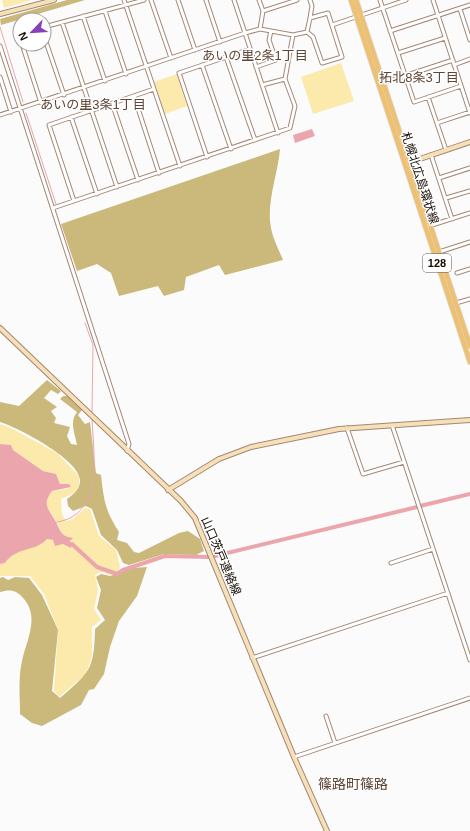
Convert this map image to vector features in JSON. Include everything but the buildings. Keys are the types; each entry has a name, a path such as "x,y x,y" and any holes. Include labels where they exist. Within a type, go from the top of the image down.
{"main road":[{"name":"札幌北広島環状線","path":"351,0 359,16 383,83 407,163"},
{"name":"札幌北広島環状線","path":"356,0 359,16 462,330 470,346"},
{"name":"札幌北広島環状線","path":"428,226 439,252 456,303 470,362"}],"street":[{"path":"0,14 54,0"},
{"path":"124,0 180,166"},
{"path":"52,25 144,0"},
{"path":"151,0 171,58"},
{"path":"178,0 195,50"},
{"path":"206,0 220,42"},
{"path":"234,0 278,132"},
{"path":"259,0 262,11 260,29"},
{"path":"262,11 285,2 297,0"},
{"path":"307,32 312,6 310,0"},
{"path":"380,0 414,102 461,86"},
{"path":"332,25 406,0"},
{"path":"433,0 470,112 437,123"},
{"path":"390,31 470,5"},
{"path":"460,9 468,29 470,40"},
{"path":"105,10 126,74"},
{"path":"0,115 260,29 293,35 307,32 313,36 322,63 342,57 328,13 310,18"},
{"path":"83,16 105,81"},
{"path":"62,22 117,187"},
{"path":"256,67 276,60 269,40 271,31"},
{"path":"52,208 290,128 295,106 285,79 293,35"},
{"path":"398,53 445,38"},
{"path":"0,46 129,444 127,451"},
{"path":"207,157 179,73 250,49"},
{"path":"25,52 41,102"},
{"path":"49,52 64,95"},
{"path":"226,57 254,140"},
{"path":"454,65 470,59"},
{"path":"383,83 453,60"},
{"path":"202,65 231,148"},
{"path":"0,77 11,112"},
{"path":"262,85 285,79"},
{"path":"74,201 49,124 154,89"},
{"path":"134,96 159,173"},
{"path":"428,97 446,150"},
{"path":"112,103 138,180"},
{"path":"71,117 97,194"},
{"path":"407,163 470,142"},
{"path":"431,155 452,219"},
{"path":"439,178 470,168"},
{"path":"446,198 470,191"},
{"path":"428,226 470,213"},
{"path":"439,252 470,242"},
{"path":"457,273 470,269"},
{"path":"456,303 470,299"},
{"path":"462,330 470,327"},
{"name":"山口茨戸連絡線","path":"0,328 181,501 198,524 252,658 326,831"},
{"path":"168,490 202,468 233,453 310,434 347,428 470,420"},
{"path":"392,425 470,660"},
{"path":"347,428 363,474 404,462"},
{"path":"391,563 433,549"},
{"path":"252,658 448,593"},
{"path":"294,757 470,698"},
{"path":"326,716 336,744"}],"shaded area":[{"path":"2,0 32,0 4,8"},
{"path":"67,0 85,0 45,12 25,12"},
{"path":"12,16 12,22 1,25 0,19"},
{"path":"341,63 354,101 313,114 301,77"},
{"path":"177,74 187,106 165,114 154,82"},
{"path":"312,129 315,136 295,143 293,135"},
{"path":"280,149 271,199 270,218 273,236 283,260 225,275 219,265 186,277 184,290 164,296 158,286 119,296 111,273 97,264 77,271 61,224"},
{"path":"47,380 61,391 58,394 51,390 44,398 57,407 51,411 56,418 54,423 70,427 67,436 71,444 77,445 73,420 77,412 60,399 63,396 67,396 82,410 78,415 85,424 90,422 96,473 101,475 106,505 119,532 117,540 127,543 134,552 139,553 179,533 188,531 200,539 204,551 196,555 164,554 129,565 123,563 117,550 101,535 92,509 86,506 73,511 68,506 67,499 76,492 80,482 78,474 71,464 48,446 0,422 0,402 19,406"},
{"path":"0,424 9,427 57,453 79,476 79,484 76,492 61,499 62,514 66,521 73,519 85,508 90,509 99,536 116,550 120,566 117,574 109,575 102,572 95,575 98,590 94,609 101,620 92,627 92,656 86,674 59,697 54,691 58,630 44,594 30,576 0,576 0,564 5,563 16,553 43,543 47,539 71,547 71,539 62,533 48,508 47,500 52,491 71,487 69,484 60,484 56,474 43,471 13,450 11,445 0,444"},
{"path":"0,444 11,445 13,450 43,471 56,474 60,484 69,484 71,487 52,491 47,500 47,504 49,511 62,533 73,538 70,541 72,544 71,548 63,544 55,546 53,540 47,539 37,546 15,554 5,563 0,564"},
{"path":"147,567 137,596 119,621 110,647 104,674 94,689 89,690 81,705 42,726 32,723 20,714 20,674 30,630 31,614 29,606 19,594 10,591 0,592 0,578 3,577 8,580 15,577 29,578 42,595 58,630 52,691 60,698 84,676 91,662 95,629 105,620 97,608 101,590 96,577 101,574 110,576 133,568"}],"waterway":[{"path":"0,27 23,102"},
{"path":"26,113 56,204"},
{"path":"85,323 93,345 92,412"},
{"path":"57,522 72,517 83,507 89,495 93,480 94,464 92,418"},
{"path":"420,506 470,494"},
{"path":"215,556 417,507"},
{"path":"72,544 97,567 117,574 123,570 165,556 208,557"}],"district":[{"name":"あいの里2条1丁目","path":"255,55"},
{"name":"拓北8条3丁目","path":"419,77"},
{"name":"あいの里3条1丁目","path":"93,104"},
{"name":"篠路町篠路","path":"353,784"}]}
